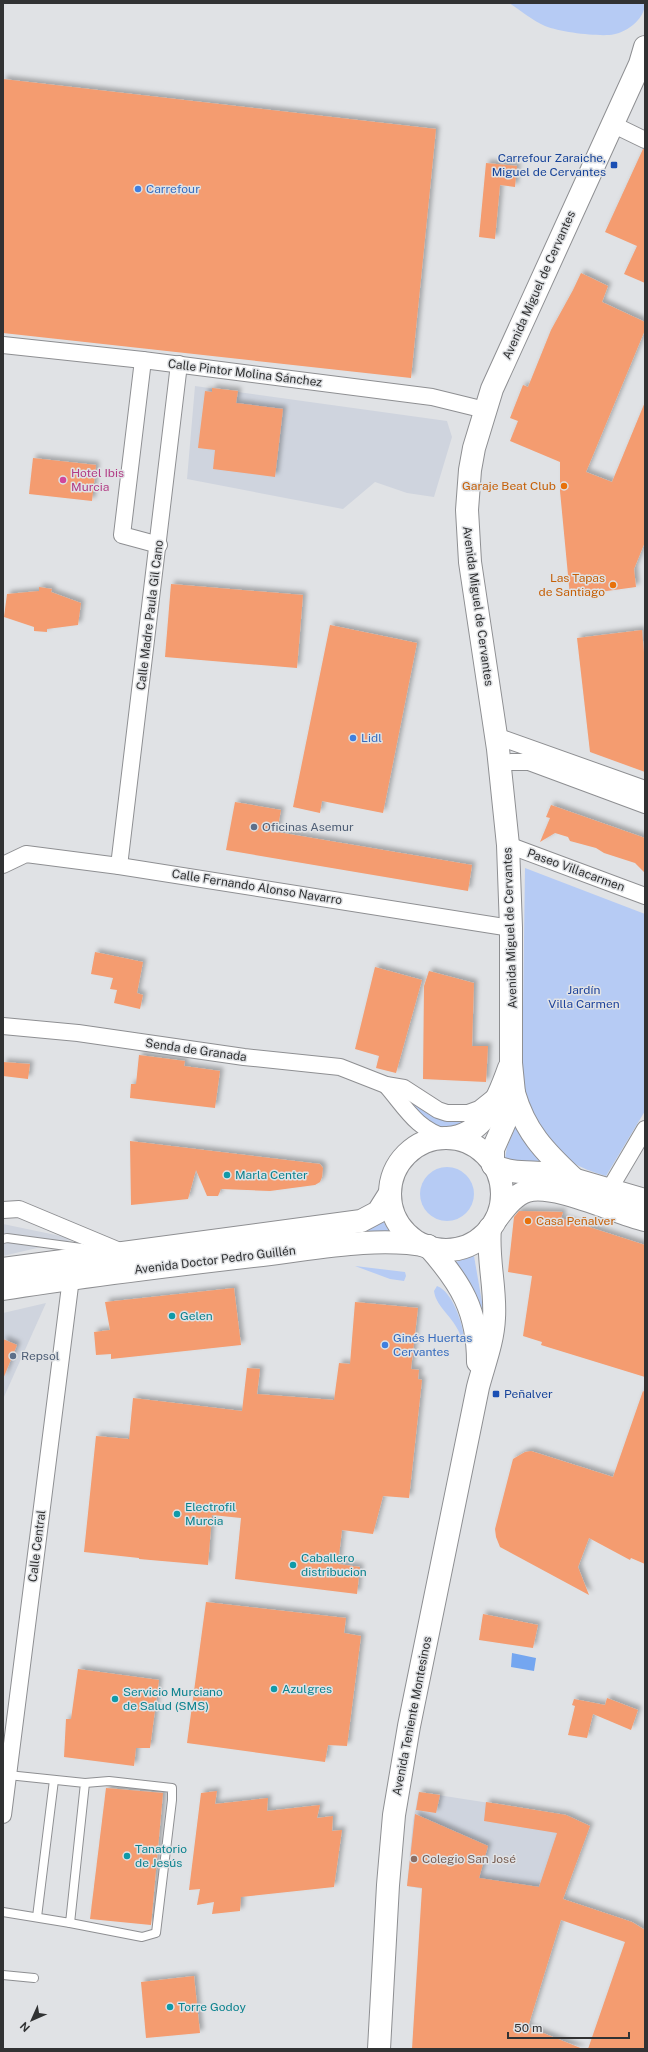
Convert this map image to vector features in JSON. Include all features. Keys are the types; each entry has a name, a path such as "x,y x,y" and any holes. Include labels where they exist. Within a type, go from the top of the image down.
{"main road":[{"name":"Avenida Miguel de Cervantes","path":"493,1165 493,1149 512,1105 506,1093 511,1063 511,928 508,845 500,764 473,582 467,522 468,484 472,459 485,410 497,378 612,124 641,64"},
{"path":"576,1180 537,1142 506,1093 470,1133 458,1138 435,1139 412,1150 396,1169 392,1180 390,1193 395,1216 400,1226 412,1238 428,1246 447,1250 467,1246 484,1235 518,1196 532,1190 560,1193 645,1220"},
{"path":"447,1138 469,1143 486,1156 493,1165 498,1175 502,1197 493,1223"},
{"path":"493,1165 510,1172 546,1172 645,1200"},
{"name":"Avenida Doctor Pedro Guillén","path":"3,1269 126,1254 361,1221 378,1212 390,1193"},
{"name":"Avenida Teniente Montesinos","path":"379,2049 388,1884 394,1815 409,1726 478,1387 490,1346 494,1317 488,1249 493,1223"},
{"name":"Avenida Doctor Pedro Guillén","path":"3,1289 71,1278 314,1249 390,1242 428,1246"},
{"name":"Avenida Teniente Montesinos","path":"428,1246 454,1277 468,1302 478,1343 478,1387"}],"street":[{"path":"612,124 645,140"},
{"name":"Calle Pintor Molina Sánchez","path":"3,345 179,364 432,397 485,410"},
{"path":"143,360 122,535 159,545"},
{"name":"Calle Madre Paula Gil Cano","path":"119,866 159,545 179,364"},
{"path":"496,736 645,789"},
{"path":"500,764 511,762 529,762 645,805"},
{"name":"Paseo Villacarmen","path":"508,845 645,896"},
{"name":"Calle Fernando Alonso Navarro","path":"3,865 26,854 119,866 511,928"},
{"name":"Senda de Granada","path":"3,1026 78,1033 244,1057 340,1067 386,1085 404,1088 438,1110 456,1114 468,1113 479,1109 506,1093"},
{"path":"386,1085 417,1122 426,1130 447,1138"},
{"path":"609,1190 645,1129"},
{"path":"3,1210 19,1209 126,1254"},
{"name":"Calle Central","path":"3,1815 71,1278"}],"lane":[{"path":"3,1239 7,1238 126,1254"},
{"path":"3,1912 142,1936 156,1933 172,1800 172,1788 109,1781 85,1783 8,1775"},
{"path":"37,1917 54,1780"},
{"path":"70,1923 85,1783"},
{"path":"3,1975 34,1978"}],"shaded area":[{"path":"195,386 447,421 452,437 434,497 407,493 375,482 343,509 187,479"},
{"path":"3,1224 75,1239 3,1256"},
{"name":"Repsol","path":"46,1303 3,1399 3,1313"},
{"path":"419,1792 566,1815 590,1826 557,1914 407,1886 413,1821"}],"green space":[{"path":"509,3 645,3 642,15 633,25 615,34 602,35 568,32 545,26"},
{"name":"Jardín Villa Carmen","path":"525,868 645,914 645,1111 606,1176 587,1170 572,1162 559,1153 548,1142 533,1114 522,1079"},
{"path":"409,1100 464,1120 457,1126 436,1128 420,1118"},
{"path":"518,1121 541,1162 504,1164 507,1147"},
{"path":"447,1167 457,1169 466,1175 472,1184 474,1194 472,1204 466,1213 457,1219 447,1221 437,1219 428,1213 422,1204 420,1194 422,1184 428,1175 437,1169"},
{"path":"383,1221 389,1231 329,1239"},
{"path":"474,1256 482,1302 483,1321 452,1263"},
{"path":"355,1266 405,1272 406,1276 404,1281 390,1279"},
{"path":"437,1286 448,1294 456,1309 462,1326 464,1340 462,1340 456,1326 442,1308 436,1297 434,1291"}],"water":[{"path":"512,1653 536,1658 534,1671 511,1667"}],"building":[{"path":"3,79 436,129 411,378 3,333"},
{"path":"643,149 645,149 645,283 624,274 637,246 605,232"},
{"path":"486,163 517,166 515,187 500,185 495,239 479,237"},
{"path":"581,273 608,286 602,302 645,322 645,330 586,472 612,482 645,402 645,542 634,569 636,587 570,596 560,491 560,462 510,441 518,421 510,418 523,385 528,387 551,330"},
{"path":"212,388 238,391 236,403 283,409 275,477 213,469 215,450 198,448 205,391 212,392"},
{"name":"Hotel Ibis Murcia","path":"33,458 96,465 92,501 29,494"},
{"path":"171,584 303,595 297,668 165,657"},
{"path":"39,587 52,589 51,592 81,603 78,625 47,629 47,632 34,631 34,627 4,617 7,594 39,591"},
{"name":"Lidl","path":"330,625 417,643 383,813 322,801 320,813 293,807"},
{"path":"642,630 645,664 645,772 590,752 577,638"},
{"path":"235,802 281,810 277,832 472,865 468,891 226,850"},
{"path":"551,805 645,838 645,873 635,863 604,853 596,848 570,841 568,837 555,833 540,842 550,818 546,817"},
{"path":"95,952 143,962 137,993 143,995 140,1009 114,1003 117,990 110,989 113,978 91,974"},
{"path":"375,967 422,980 396,1073 376,1068 379,1056 355,1049"},
{"path":"429,971 474,983 472,1046 488,1046 486,1082 423,1079 424,986"},
{"path":"139,1055 185,1061 184,1066 220,1071 215,1108 130,1098 131,1084 136,1084"},
{"path":"3,1062 30,1064 28,1079 3,1076"},
{"name":"Marla Center","path":"130,1141 320,1164 323,1168 322,1177 320,1182 315,1185 270,1191 221,1189 218,1196 207,1196 196,1170 188,1199 131,1205"},
{"path":"519,1211 563,1212 561,1218 645,1245 645,1377 541,1345 542,1342 523,1336 532,1276 508,1272 514,1217"},
{"name":"Gelen","path":"234,1288 241,1345 111,1359 111,1354 96,1355 94,1332 110,1330 105,1302"},
{"path":"355,1302 418,1308 411,1369 419,1370 418,1379 422,1380 409,1498 383,1496 373,1534 342,1530 338,1564 360,1567 357,1594 235,1579 241,1518 212,1515 208,1565 139,1559 84,1552 96,1436 129,1439 133,1398 242,1411 247,1368 260,1369 257,1394 334,1400 339,1363 350,1364"},
{"path":"3,1339 17,1345 3,1379"},
{"path":"643,1391 645,1392 645,1564 631,1558 630,1560 589,1538 578,1567 589,1595 500,1547 495,1529 513,1459 525,1452 531,1451 613,1477"},
{"name":"Azulgres","path":"206,1602 346,1618 344,1633 361,1636 347,1746 328,1745 325,1762 187,1743"},
{"path":"483,1614 538,1625 533,1648 479,1640"},
{"name":"Servicio Murciano de Salud (SMS)","path":"78,1669 159,1680 150,1748 136,1748 134,1766 64,1757 66,1719 71,1719"},
{"path":"607,1698 638,1710 631,1730 593,1714 587,1738 568,1735 575,1706 572,1705 574,1699 605,1705"},
{"name":"Tanatorio de Jesús","path":"106,1788 163,1793 151,1925 90,1919"},
{"path":"217,1791 215,1804 268,1798 267,1811 320,1805 317,1818 333,1816 332,1831 342,1830 334,1887 241,1897 240,1911 212,1914 214,1902 197,1905 200,1889 189,1890 201,1793"},
{"path":"419,1792 440,1795 436,1813 416,1810"},
{"path":"486,1802 566,1815 590,1826 563,1899 632,1922 645,1930 645,2049 588,2049 625,1942 561,1920 528,2027 583,2049 412,2049 422,1888 407,1886 415,1814 488,1846 479,1878 539,1887 557,1833 484,1821"},
{"name":"Torre Godoy","path":"194,1976 200,2033 146,2038 141,1982"}],"place":[{"name":"Carrefour Zaraiche, Miguel de Cervantes","path":"614,165"},
{"name":"Carrefour","path":"138,189"},
{"name":"Hotel Ibis Murcia","path":"63,480"},
{"name":"Garaje Beat Club","path":"564,486"},
{"name":"Las Tapas de Santiago","path":"613,585"},
{"name":"Lidl","path":"353,738"},
{"name":"Oficinas Asemur","path":"254,827"},
{"name":"Marla Center","path":"227,1175"},
{"name":"Casa Peñalver","path":"528,1221"},
{"name":"Gelen","path":"172,1316"},
{"name":"Ginés Huertas Cervantes","path":"385,1345"},
{"name":"Repsol","path":"13,1356"},
{"name":"Peñalver","path":"496,1394"},
{"name":"Electrofil Murcia","path":"177,1514"},
{"name":"Caballero distribucion","path":"293,1565"},
{"name":"Azulgres","path":"274,1689"},
{"name":"Servicio Murciano de Salud (SMS)","path":"115,1699"},
{"name":"Tanatorio de Jesús","path":"127,1856"},
{"name":"Colegio San José","path":"414,1859"},
{"name":"Torre Godoy","path":"170,2007"}]}
